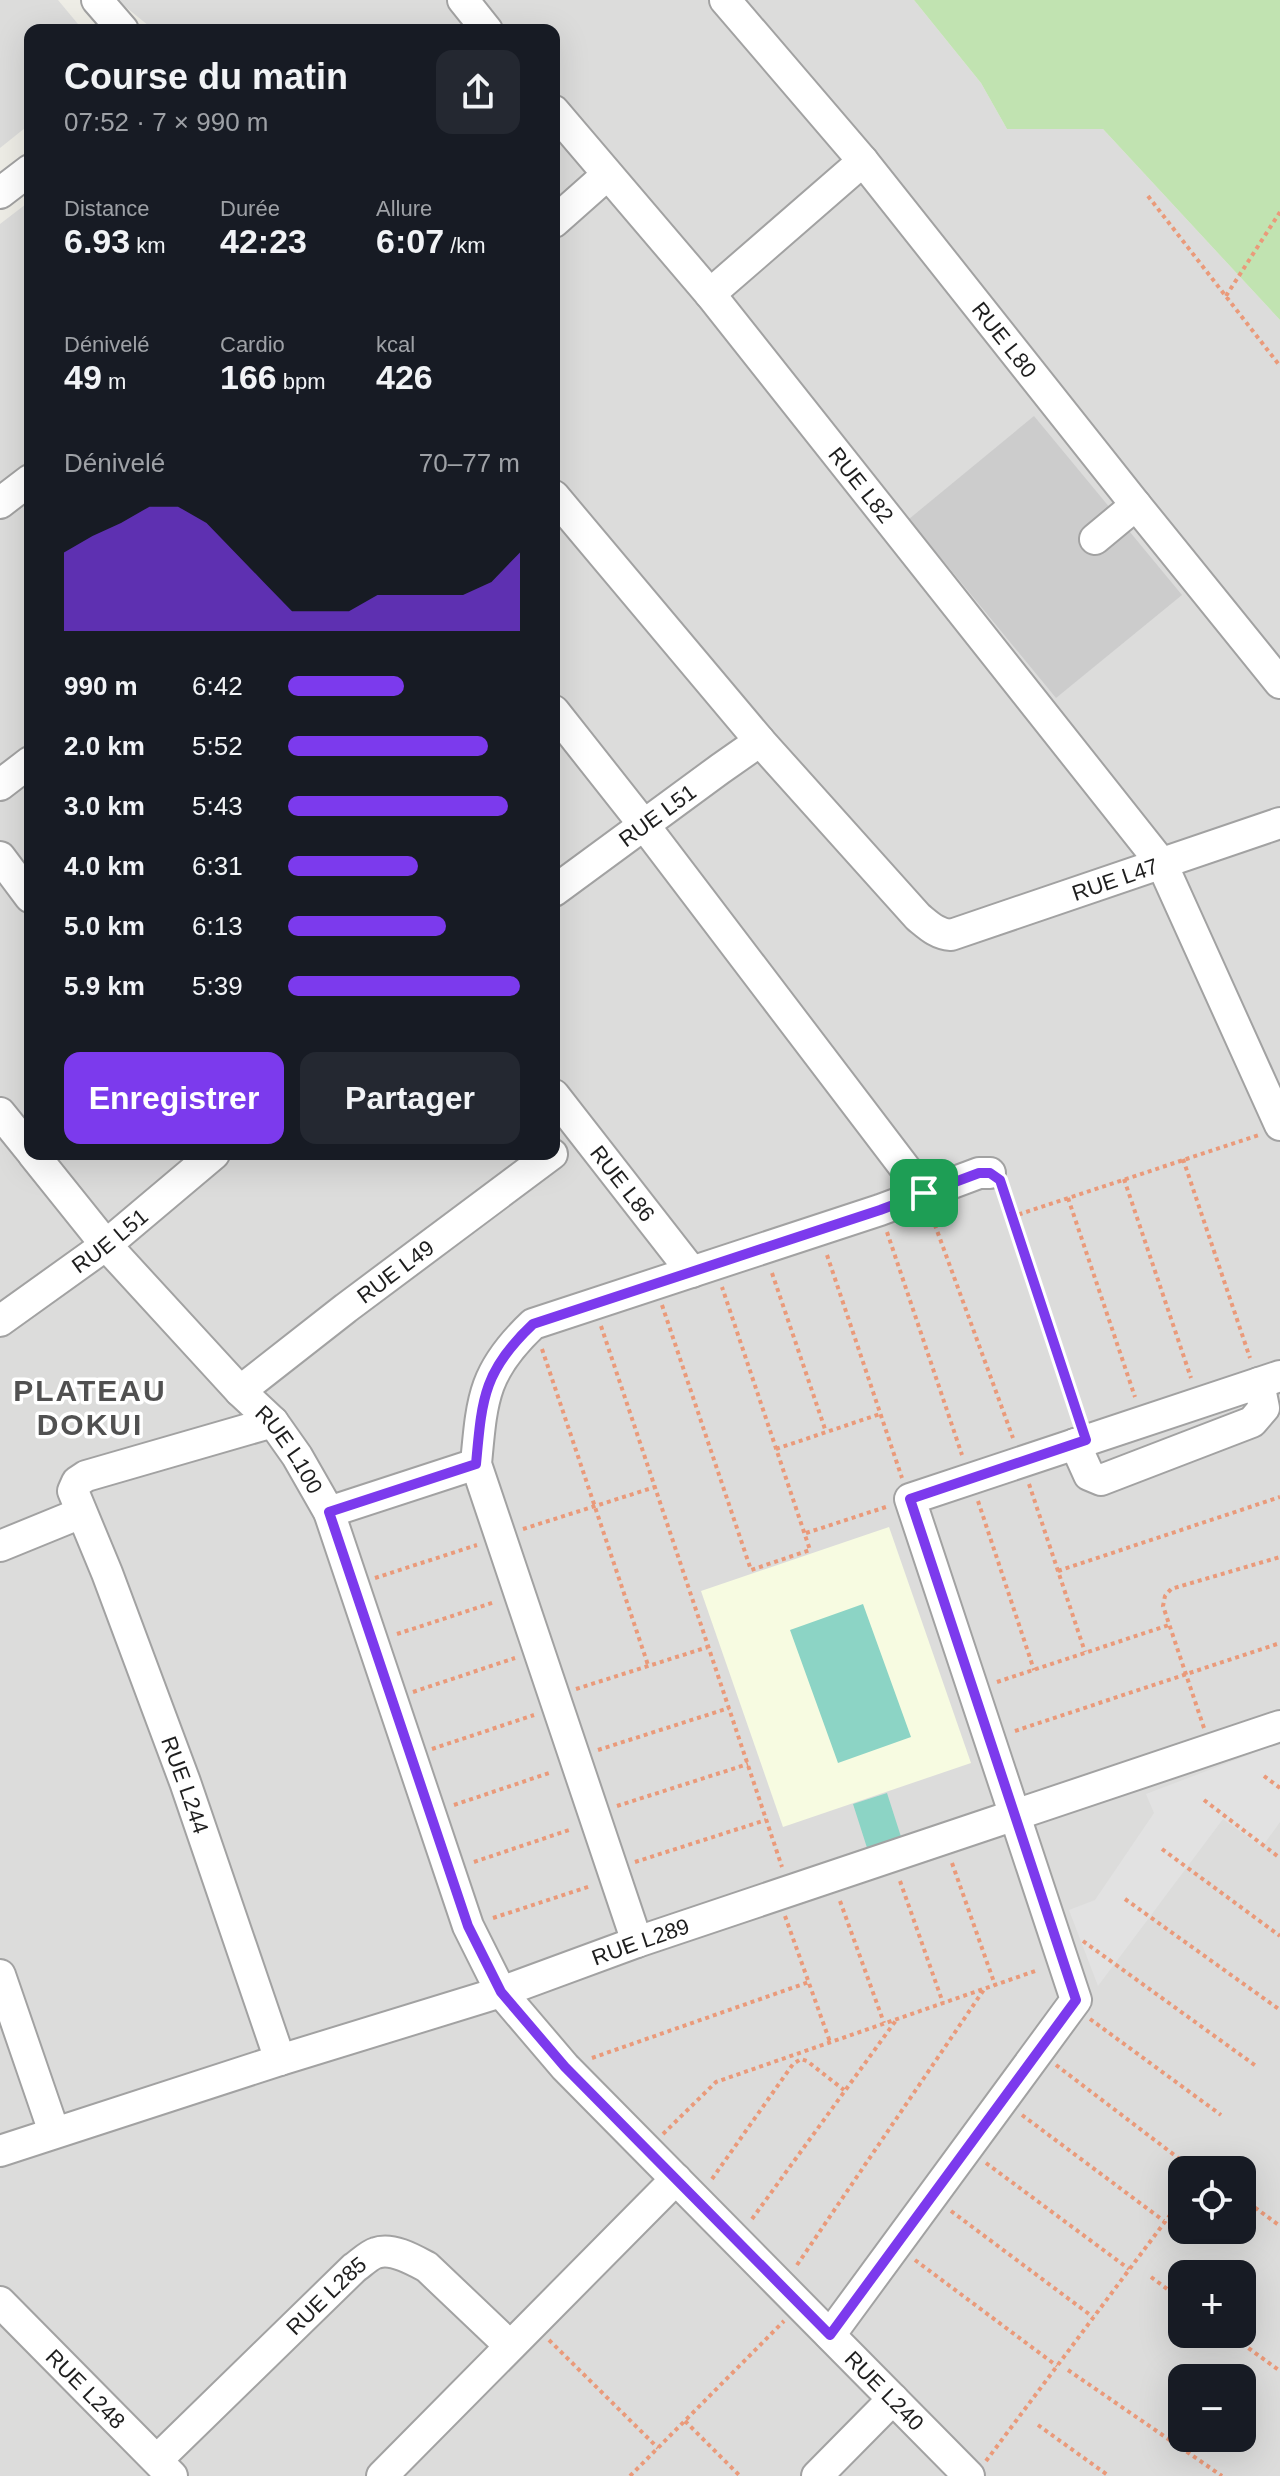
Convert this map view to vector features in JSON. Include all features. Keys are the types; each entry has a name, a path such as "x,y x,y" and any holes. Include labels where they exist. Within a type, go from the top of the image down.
{"street":[{"path":"97,0 118,24"},
{"path":"463,0 482,24"},
{"name":"RUE L80","path":"725,0 863,161 1280,683"},
{"name":"RUE L82","path":"560,118 710,294 1162,864 1273,1129"},
{"path":"710,294 863,161"},
{"path":"0,193 24,175"},
{"path":"560,217 607,175"},
{"path":"0,503 24,485"},
{"path":"560,503 760,741"},
{"path":"1095,539 1136,505"},
{"path":"560,719 924,1193"},
{"name":"RUE L47","path":"760,741 918,917 932,930 943,934 951,935 1280,823"},
{"name":"RUE L51","path":"560,887 760,741"},
{"path":"0,785 24,767"},
{"path":"0,857 24,889"},
{"name":"RUE L86","path":"560,1103 703,1268"},
{"name":"RUE L100","path":"0,1113 24,1142"},
{"name":"RUE L49","path":"560,1148 583,1132"},
{"name":"RUE L100","path":"38,1160 106,1245 240,1391 273,1422 297,1456 329,1512 468,1926 501,1992"},
{"name":"RUE L51","path":"0,1321 106,1245 207,1160"},
{"name":"RUE L49","path":"240,1391 544,1160"},
{"path":"637,1942 476,1464 482,1403 495,1369 514,1342 533,1324 880,1210 979,1173 990,1173"},
{"path":"830,2335 1076,2000 1067,1947 1015,1815 910,1499 1021,1462 1080,1442 1143,1421 1269,1380 1264,1408 1252,1422 1101,1480 1089,1475 1080,1442"},
{"path":"0,1546 81,1513 73,1486 86,1476 273,1422"},
{"path":"329,1512 476,1464"},
{"name":"RUE L244","path":"81,1513 113,1587 185,1782 280,2060"},
{"name":"RUE L289","path":"0,2151 501,1992 637,1942 1280,1726"},
{"path":"0,1975 54,2132"},
{"name":"RUE L240","path":"501,1992 565,2067 893,2399 977,2470"},
{"path":"390,2473 532,2324 686,2190"},
{"name":"RUE L285","path":"165,2468 354,2268 376,2253 392,2253 427,2267 510,2346"},
{"name":"RUE L248","path":"0,2302 165,2468"},
{"path":"817,2476 893,2399"}],"path":[{"path":"1148,196 1280,366"},
{"path":"1226,296 1280,212"},
{"path":"1011,1217 1273,1129"},
{"path":"1183,1159 1269,1380"},
{"path":"990,1173 1000,1180 1080,1442"},
{"path":"1124,1179 1200,1403"},
{"path":"924,1193 1021,1462 1085,1652"},
{"path":"1068,1198 1143,1421"},
{"path":"880,1210 1034,1670"},
{"path":"805,1534 910,1499 818,1230"},
{"path":"764,1248 826,1432"},
{"path":"655,1284 751,1570 810,1550 776,1449 703,1268"},
{"path":"594,1306 766,1820 809,1982 830,2042"},
{"path":"533,1324 648,1665"},
{"path":"776,1449 880,1414"},
{"path":"1058,1571 1280,1497"},
{"path":"1211,1749 1163,1606 1165,1596 1171,1589 1280,1557"},
{"path":"373,1642 520,1593"},
{"path":"973,1689 1169,1625"},
{"path":"990,1739 1280,1643"},
{"path":"411,1756 648,1665 709,1646"},
{"path":"392,1699 539,1650"},
{"path":"430,1813 729,1708"},
{"path":"449,1870 748,1764"},
{"path":"1264,1776 1280,1788"},
{"path":"1204,1800 1280,1858"},
{"path":"468,1926 766,1820"},
{"path":"944,1839 995,1985"},
{"path":"1162,1849 1280,1936"},
{"path":"891,1857 943,2003"},
{"path":"832,1877 884,2023"},
{"path":"1125,1899 1280,2010"},
{"path":"647,2150 716,2082 995,1985 1067,1947 1256,2066"},
{"path":"565,2067 809,1982"},
{"path":"630,2476 685,2421 791,2296 985,1988"},
{"path":"1073,2006 1221,2115"},
{"path":"736,2240 897,2019"},
{"path":"1039,2052 1176,2156"},
{"path":"686,2190 793,2064 801,2059 807,2061 845,2090"},
{"path":"1003,2101 1164,2221"},
{"path":"968,2149 1129,2269"},
{"path":"932,2197 1093,2317"},
{"path":"1256,2208 1280,2226"},
{"path":"977,2470 1168,2216"},
{"path":"896,2246 1057,2366"},
{"path":"1151,2277 1168,2290"},
{"path":"532,2324 658,2448"},
{"path":"1248,2348 1280,2371"},
{"path":"1068,2370 1222,2476"},
{"path":"685,2421 740,2476"},
{"path":"1038,2425 1109,2476"}],"shaded area":[{"path":"0,0 58,0 78,24 24,24 24,129 0,148"},
{"path":"117,0 914,0 981,83 1007,129 1103,129 1280,320 1280,2476 0,2476 0,224 24,206 24,1160 560,1160 560,24 147,24"},
{"path":"1034,416 1182,595 1056,698 909,519"},
{"path":"889,1527 971,1763 783,1827 701,1591"},
{"path":"863,1604 911,1737 838,1763 790,1630"},
{"path":"1280,1743 1280,1822 1262,1847 1223,1819 1098,1986 1069,1910 1095,1900 1154,1813 1146,1794"},
{"path":"887,1793 903,1843 869,1854 853,1804"}],"green space":[{"path":"914,0 1280,0 1280,320 1103,129 1007,129 981,83"}],"district":[{"name":"PLATEAU DOKUI","path":"90,1408"}],"route":[{"path":"979,1173 990,1173 1000,1180 1086,1440 910,1499 1076,2000 830,2335 565,2067 501,1992 468,1926 329,1512 476,1464 482,1403 495,1369 514,1342 533,1324 924,1193 979,1173"}]}
